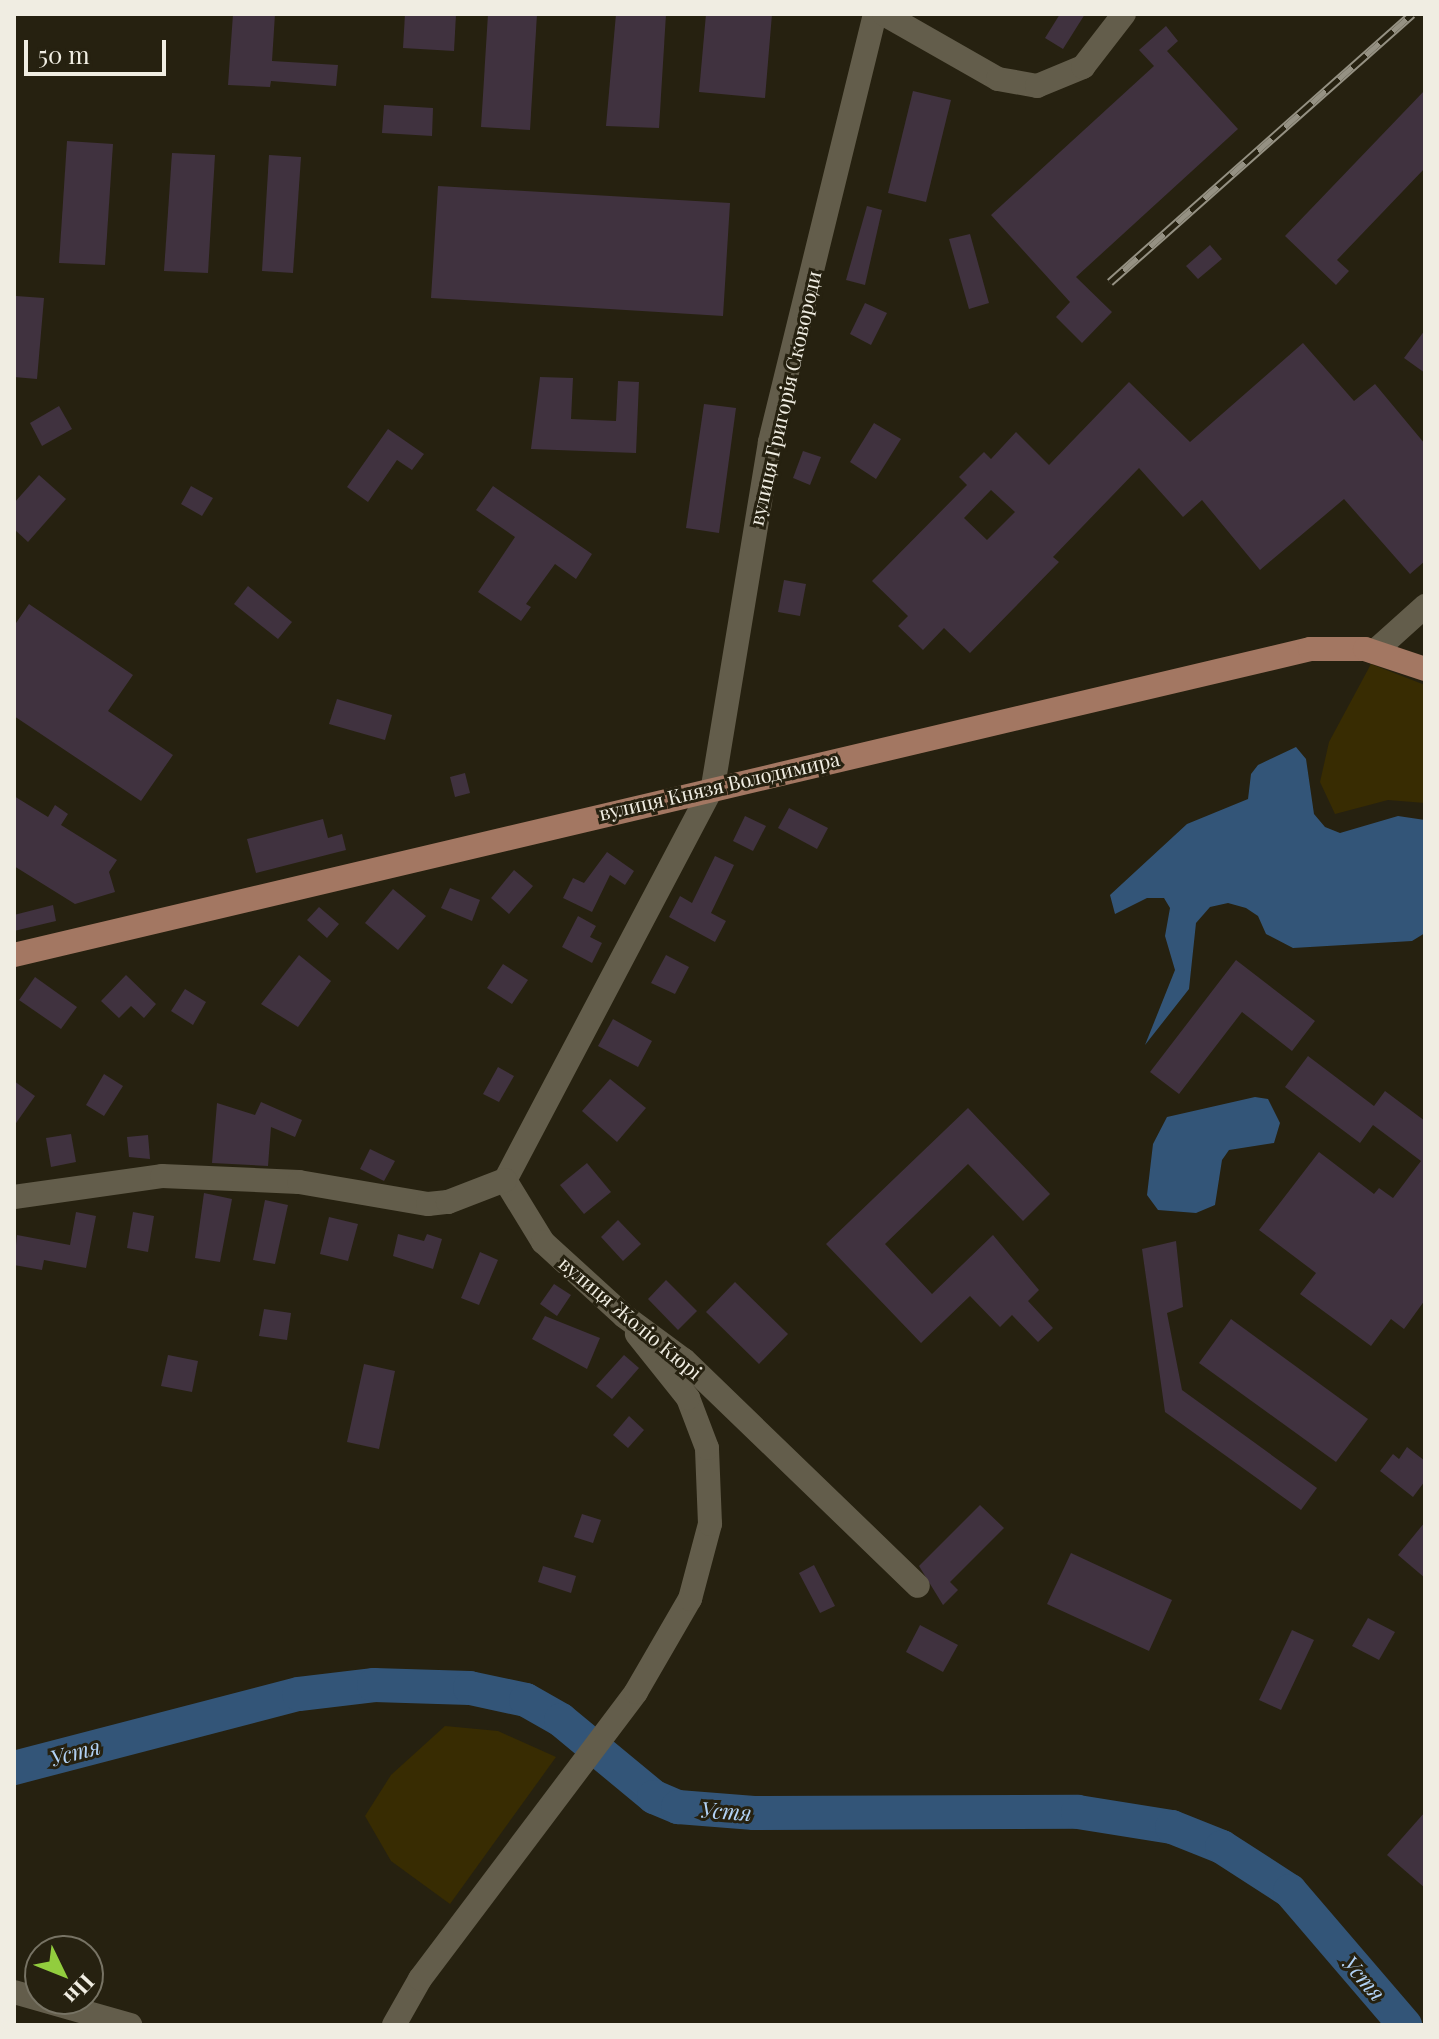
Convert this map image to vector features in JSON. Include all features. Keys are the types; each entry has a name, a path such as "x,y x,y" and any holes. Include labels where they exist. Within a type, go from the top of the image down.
{"main road":[{"name":"вулиця Князя Володимира","path":"14,955 713,786 1295,652 1374,652 1425,669"}],"street":[{"name":"вулиця Григорія Сковороди","path":"713,786 770,442 875,14"},
{"path":"884,14 998,79 1037,86 1083,67 1124,14"},
{"path":"1374,652 1425,606"},
{"path":"14,1197 162,1176 299,1182 428,1204 448,1202 505,1180 713,786"},
{"name":"вулиця Жоліо Кюрі","path":"505,1180 543,1242 624,1316 684,1360 918,1586"},
{"path":"394,2025 420,1979 636,1692 690,1599 706,1546 711,1491 707,1448 688,1398 624,1316"},
{"path":"14,1992 130,2025"}],"shaded area":[{"path":"1371,664 1425,685 1425,803 1388,800 1335,814 1320,782 1329,742"},
{"path":"445,1726 498,1731 556,1757 450,1904 391,1861 365,1816 391,1775"}],"water":[{"path":"1296,747 1306,759 1314,814 1325,827 1340,833 1398,816 1425,820 1425,933 1412,941 1293,948 1266,934 1258,916 1246,908 1228,903 1210,907 1196,923 1189,989 1145,1045 1175,970 1165,936 1170,908 1164,898 1147,898 1115,914 1110,895 1187,824 1248,799 1251,774 1258,765"},
{"path":"1255,1097 1268,1099 1280,1123 1274,1143 1229,1150 1222,1160 1215,1205 1196,1213 1158,1210 1147,1195 1153,1144 1167,1117"}],"building":[{"path":"233,14 275,14 272,61 338,65 336,86 271,81 270,87 228,85"},
{"path":"405,14 456,14 454,51 403,48"},
{"path":"488,14 537,14 530,130 481,127"},
{"path":"616,14 666,14 659,128 606,126"},
{"path":"706,14 772,14 765,98 699,92"},
{"path":"1060,14 1085,14 1063,49 1045,38"},
{"path":"1166,26 1178,41 1167,51 1238,129 1076,277 1112,312 1082,343 1056,317 1070,302 991,215 1154,66 1139,50"},
{"path":"1425,90 1425,168 1337,260 1349,271 1336,285 1285,236"},
{"path":"913,91 951,100 926,202 888,193"},
{"path":"384,105 433,108 432,136 382,133"},
{"path":"67,141 113,144 105,265 59,263"},
{"path":"172,153 215,155 208,273 164,271"},
{"path":"269,155 301,157 293,273 262,271"},
{"path":"438,186 730,203 723,316 431,298"},
{"path":"867,206 882,210 865,285 846,280"},
{"path":"970,234 989,303 969,309 949,239"},
{"path":"1210,245 1222,259 1198,279 1186,266"},
{"path":"16,296 44,298 37,379 14,377"},
{"path":"865,303 887,313 871,345 850,334"},
{"path":"1425,330 1425,373 1404,358"},
{"path":"1303,343 1354,401 1375,384 1425,444 1425,561 1410,574 1344,499 1260,570 1202,500 1183,517 1139,468 1053,557 1059,562 970,653 944,628 923,650 898,626 908,616 872,581 967,485 959,477 984,452 991,459 1016,432 1049,465 1129,382 1190,442","holes":["991,490 1015,512 987,540 964,518"]},
{"path":"540,377 573,378 571,419 616,421 618,381 639,382 636,453 531,449"},
{"path":"704,404 736,408 719,533 686,528"},
{"path":"59,406 72,429 42,446 30,423"},
{"path":"874,423 901,439 876,479 850,462"},
{"path":"388,429 424,454 412,470 397,460 368,502 347,487"},
{"path":"803,451 821,457 810,485 793,478"},
{"path":"39,475 66,499 28,542 14,529 14,503"},
{"path":"191,486 213,498 202,516 181,504"},
{"path":"493,486 592,554 576,579 555,564 526,604 531,607 521,621 478,592 515,537 476,510"},
{"path":"784,580 806,584 800,616 778,612"},
{"path":"248,586 292,622 278,639 234,604"},
{"path":"29,604 133,675 108,711 173,755 141,801 14,716 14,626"},
{"path":"337,699 392,715 385,740 329,724"},
{"path":"465,773 470,793 455,797 450,777"},
{"path":"14,796 48,817 55,805 68,814 61,825 117,860 109,872 115,892 75,904 14,866"},
{"path":"789,808 828,828 817,849 778,828"},
{"path":"745,816 766,826 753,851 733,841"},
{"path":"323,819 328,838 342,834 346,850 256,873 247,839"},
{"path":"607,852 634,871 625,885 610,875 592,912 563,898 573,878 584,883"},
{"path":"715,856 734,865 711,913 726,921 715,942 669,917 680,896 692,903"},
{"path":"514,870 533,886 509,914 491,898"},
{"path":"450,888 480,900 472,921 441,908"},
{"path":"393,889 426,916 398,950 365,923"},
{"path":"53,905 56,921 14,931 14,915"},
{"path":"319,907 339,924 327,938 307,920"},
{"path":"578,916 596,926 590,937 602,943 592,963 562,947"},
{"path":"299,955 331,981 298,1027 261,1004"},
{"path":"666,955 689,967 675,994 651,983"},
{"path":"1236,960 1315,1021 1292,1051 1242,1012 1179,1094 1150,1072"},
{"path":"503,964 528,980 512,1004 487,988"},
{"path":"126,975 156,1004 144,1018 131,1006 119,1018 101,1001"},
{"path":"35,977 77,1007 61,1029 19,1000"},
{"path":"185,989 206,1002 193,1025 171,1011"},
{"path":"613,1019 652,1041 638,1067 598,1046"},
{"path":"1308,1056 1374,1106 1385,1091 1425,1121 1425,1300 1404,1329 1391,1319 1371,1346 1300,1294 1316,1273 1259,1230 1319,1152 1374,1194 1379,1188 1393,1198 1421,1161 1373,1125 1360,1143 1285,1087"},
{"path":"498,1067 514,1076 499,1102 483,1094"},
{"path":"104,1074 123,1086 104,1116 86,1105"},
{"path":"610,1079 646,1108 617,1142 582,1111"},
{"path":"14,1081 35,1096 14,1126"},
{"path":"261,1102 302,1120 295,1137 271,1127 268,1166 212,1163 217,1103 255,1115"},
{"path":"968,1108 1050,1194 1023,1221 968,1164 885,1244 932,1294 993,1235 1039,1290 1028,1301 1053,1328 1038,1342 1012,1315 1000,1327 970,1296 921,1343 826,1244"},
{"path":"71,1134 76,1162 51,1167 46,1138"},
{"path":"148,1135 150,1159 129,1157 127,1137"},
{"path":"370,1149 395,1161 384,1181 360,1169"},
{"path":"587,1163 611,1192 584,1214 560,1185"},
{"path":"204,1193 232,1199 220,1262 195,1258"},
{"path":"265,1200 288,1205 275,1264 253,1260"},
{"path":"76,1212 96,1216 86,1268 44,1260 42,1270 14,1265 17,1235 70,1245"},
{"path":"133,1212 154,1216 148,1252 127,1248"},
{"path":"329,1217 358,1224 348,1261 320,1254"},
{"path":"618,1220 641,1244 623,1261 601,1237"},
{"path":"398,1234 424,1241 427,1234 442,1239 433,1269 393,1256"},
{"path":"1176,1241 1183,1307 1167,1313 1182,1390 1317,1488 1301,1510 1165,1412 1142,1249"},
{"path":"480,1252 498,1260 479,1305 461,1298"},
{"path":"666,1280 697,1311 678,1330 648,1299"},
{"path":"735,1282 788,1334 759,1364 706,1312"},
{"path":"554,1284 571,1295 557,1316 540,1304"},
{"path":"264,1309 291,1313 287,1340 259,1336"},
{"path":"545,1316 600,1338 587,1369 532,1339"},
{"path":"1231,1319 1368,1419 1336,1462 1199,1363"},
{"path":"168,1355 198,1361 192,1392 161,1386"},
{"path":"624,1355 639,1368 612,1399 596,1386"},
{"path":"364,1364 395,1371 379,1449 347,1442"},
{"path":"629,1416 644,1430 628,1448 613,1435"},
{"path":"1407,1447 1425,1461 1425,1481 1413,1497 1380,1471 1393,1454 1399,1459"},
{"path":"980,1505 1004,1528 950,1582 958,1590 943,1605 919,1566"},
{"path":"582,1514 601,1520 593,1543 574,1537"},
{"path":"1425,1522 1425,1578 1398,1555"},
{"path":"1071,1553 1172,1600 1149,1651 1047,1604"},
{"path":"814,1565 835,1606 820,1613 799,1573"},
{"path":"543,1566 576,1576 571,1593 538,1582"},
{"path":"1368,1618 1395,1632 1379,1660 1352,1646"},
{"path":"920,1625 958,1645 943,1672 906,1652"},
{"path":"1292,1630 1314,1640 1281,1710 1259,1700"},
{"path":"1425,1812 1425,1888 1387,1855"}],"waterway":[{"name":"Устя","path":"14,1768 299,1694 374,1685 470,1688 526,1700 561,1720 654,1797 678,1807 754,1813 1078,1812 1172,1827 1222,1847 1290,1891 1405,2025"}],"railway":[{"path":"1110,282 1412,14"}]}
